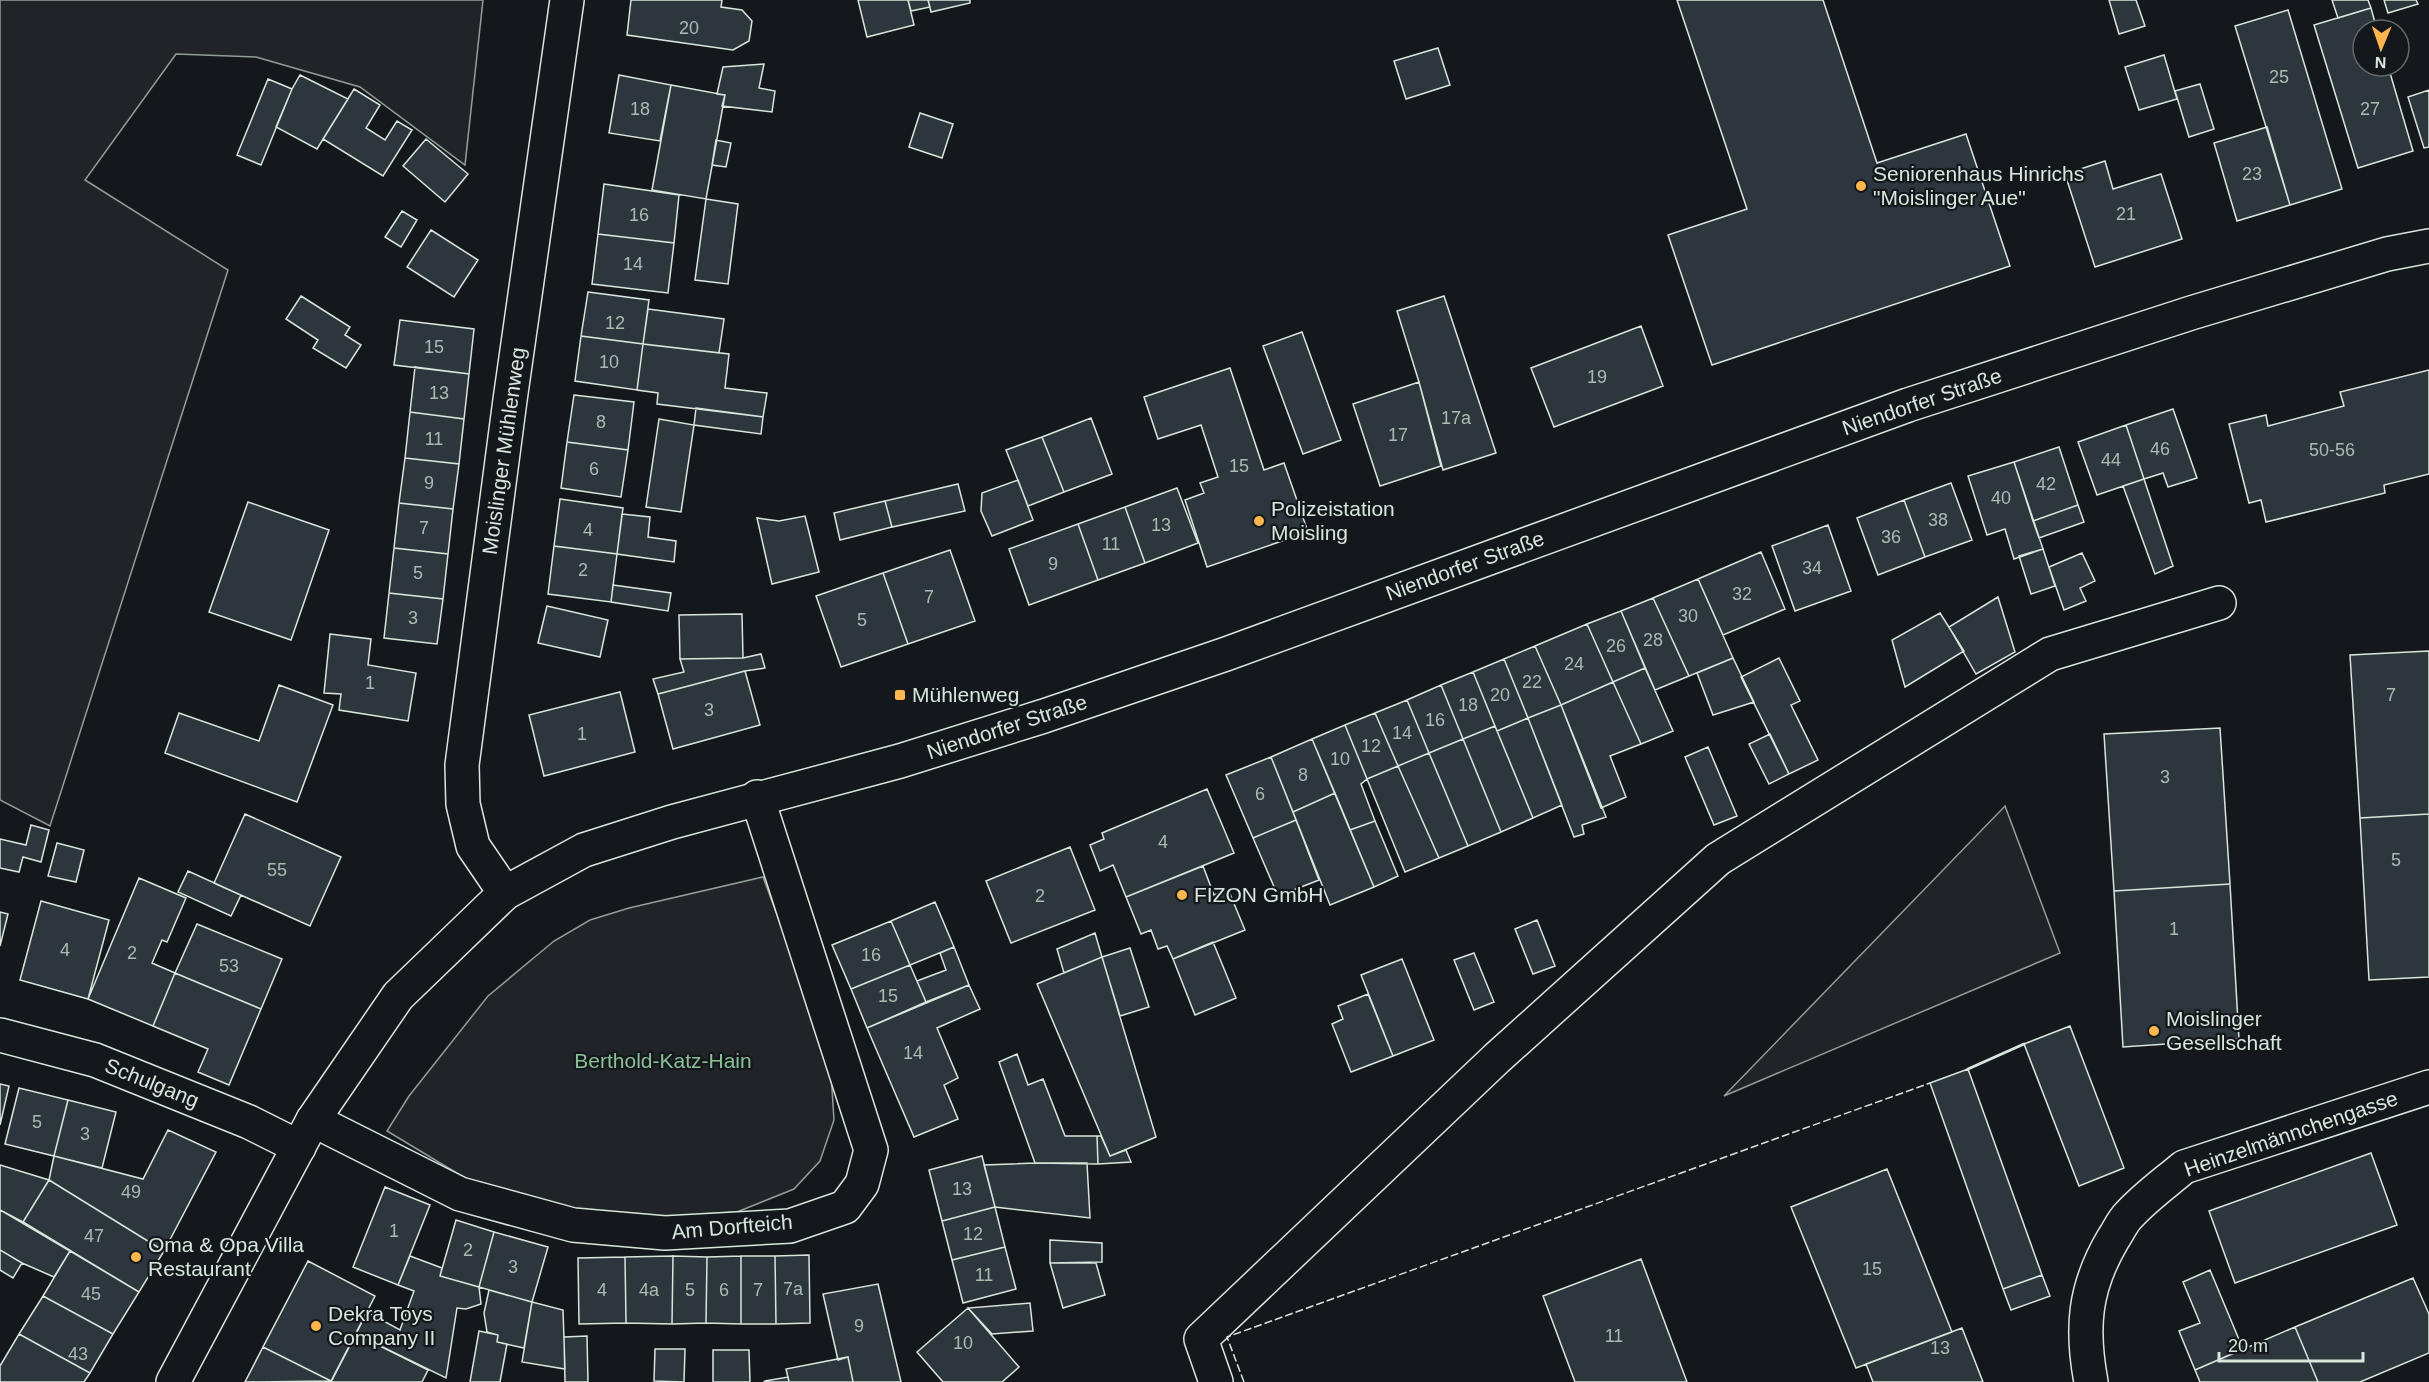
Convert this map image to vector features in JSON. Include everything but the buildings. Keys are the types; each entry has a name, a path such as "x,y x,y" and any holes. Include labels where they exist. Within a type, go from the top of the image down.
{"street":[{"name":"Moislinger Mühlenweg","path":"505,893 473,846 463,804 462,765 510,400 567,0"},
{"name":"Niendorfer Straße","path":"173,1382 306,1134 398,996 505,893 584,850 757,798 900,761 1044,716 1226,654 1908,405 2192,313 2387,254 2429,246"},
{"path":"1216,1382 1201,1339 1497,1058 1718,859 2050,654 2219,603"},
{"name":"Am Dorfteich","path":"306,1134 460,1194 573,1225 665,1233 790,1226 845,1207 862,1184 871,1150 757,798"},
{"name":"Schulgang","path":"0,1035 95,1060 249,1122 306,1134"},
{"name":"Heinzelmännchengasse","path":"2091,1382 2085,1349 2087,1307 2098,1264 2127,1217 2163,1184 2184,1167 2429,1087"}],"green space":[{"path":"0,0 483,0 465,165 360,87 256,57 176,54 85,180 228,270 50,826 0,800"},
{"path":"2005,806 2060,953 1724,1096"},
{"name":"Berthold-Katz-Hain","path":"763,877 830,1058 834,1120 820,1161 794,1189 737,1212 648,1218 575,1209 465,1178 387,1131 409,1096 488,996 554,941 590,920 629,908"}],"fence":[{"path":"1244,1382 1227,1337 1930,1083"}],"wall":[{"path":"1968,1069 2024,1044"}],"place":[{"name":"Seniorenhaus Hinrichs \"Moislinger Aue\"","path":"1861,186"},
{"name":"Polizeistation Moisling","path":"1259,521"},
{"name":"Mühlenweg","path":"900,695"},
{"name":"FIZON GmbH","path":"1182,895"},
{"name":"Moislinger Gesellschaft","path":"2154,1031"},
{"name":"Oma & Opa Villa Restaurant","path":"136,1257"},
{"name":"Dekra Toys Company II","path":"316,1326"}]}
